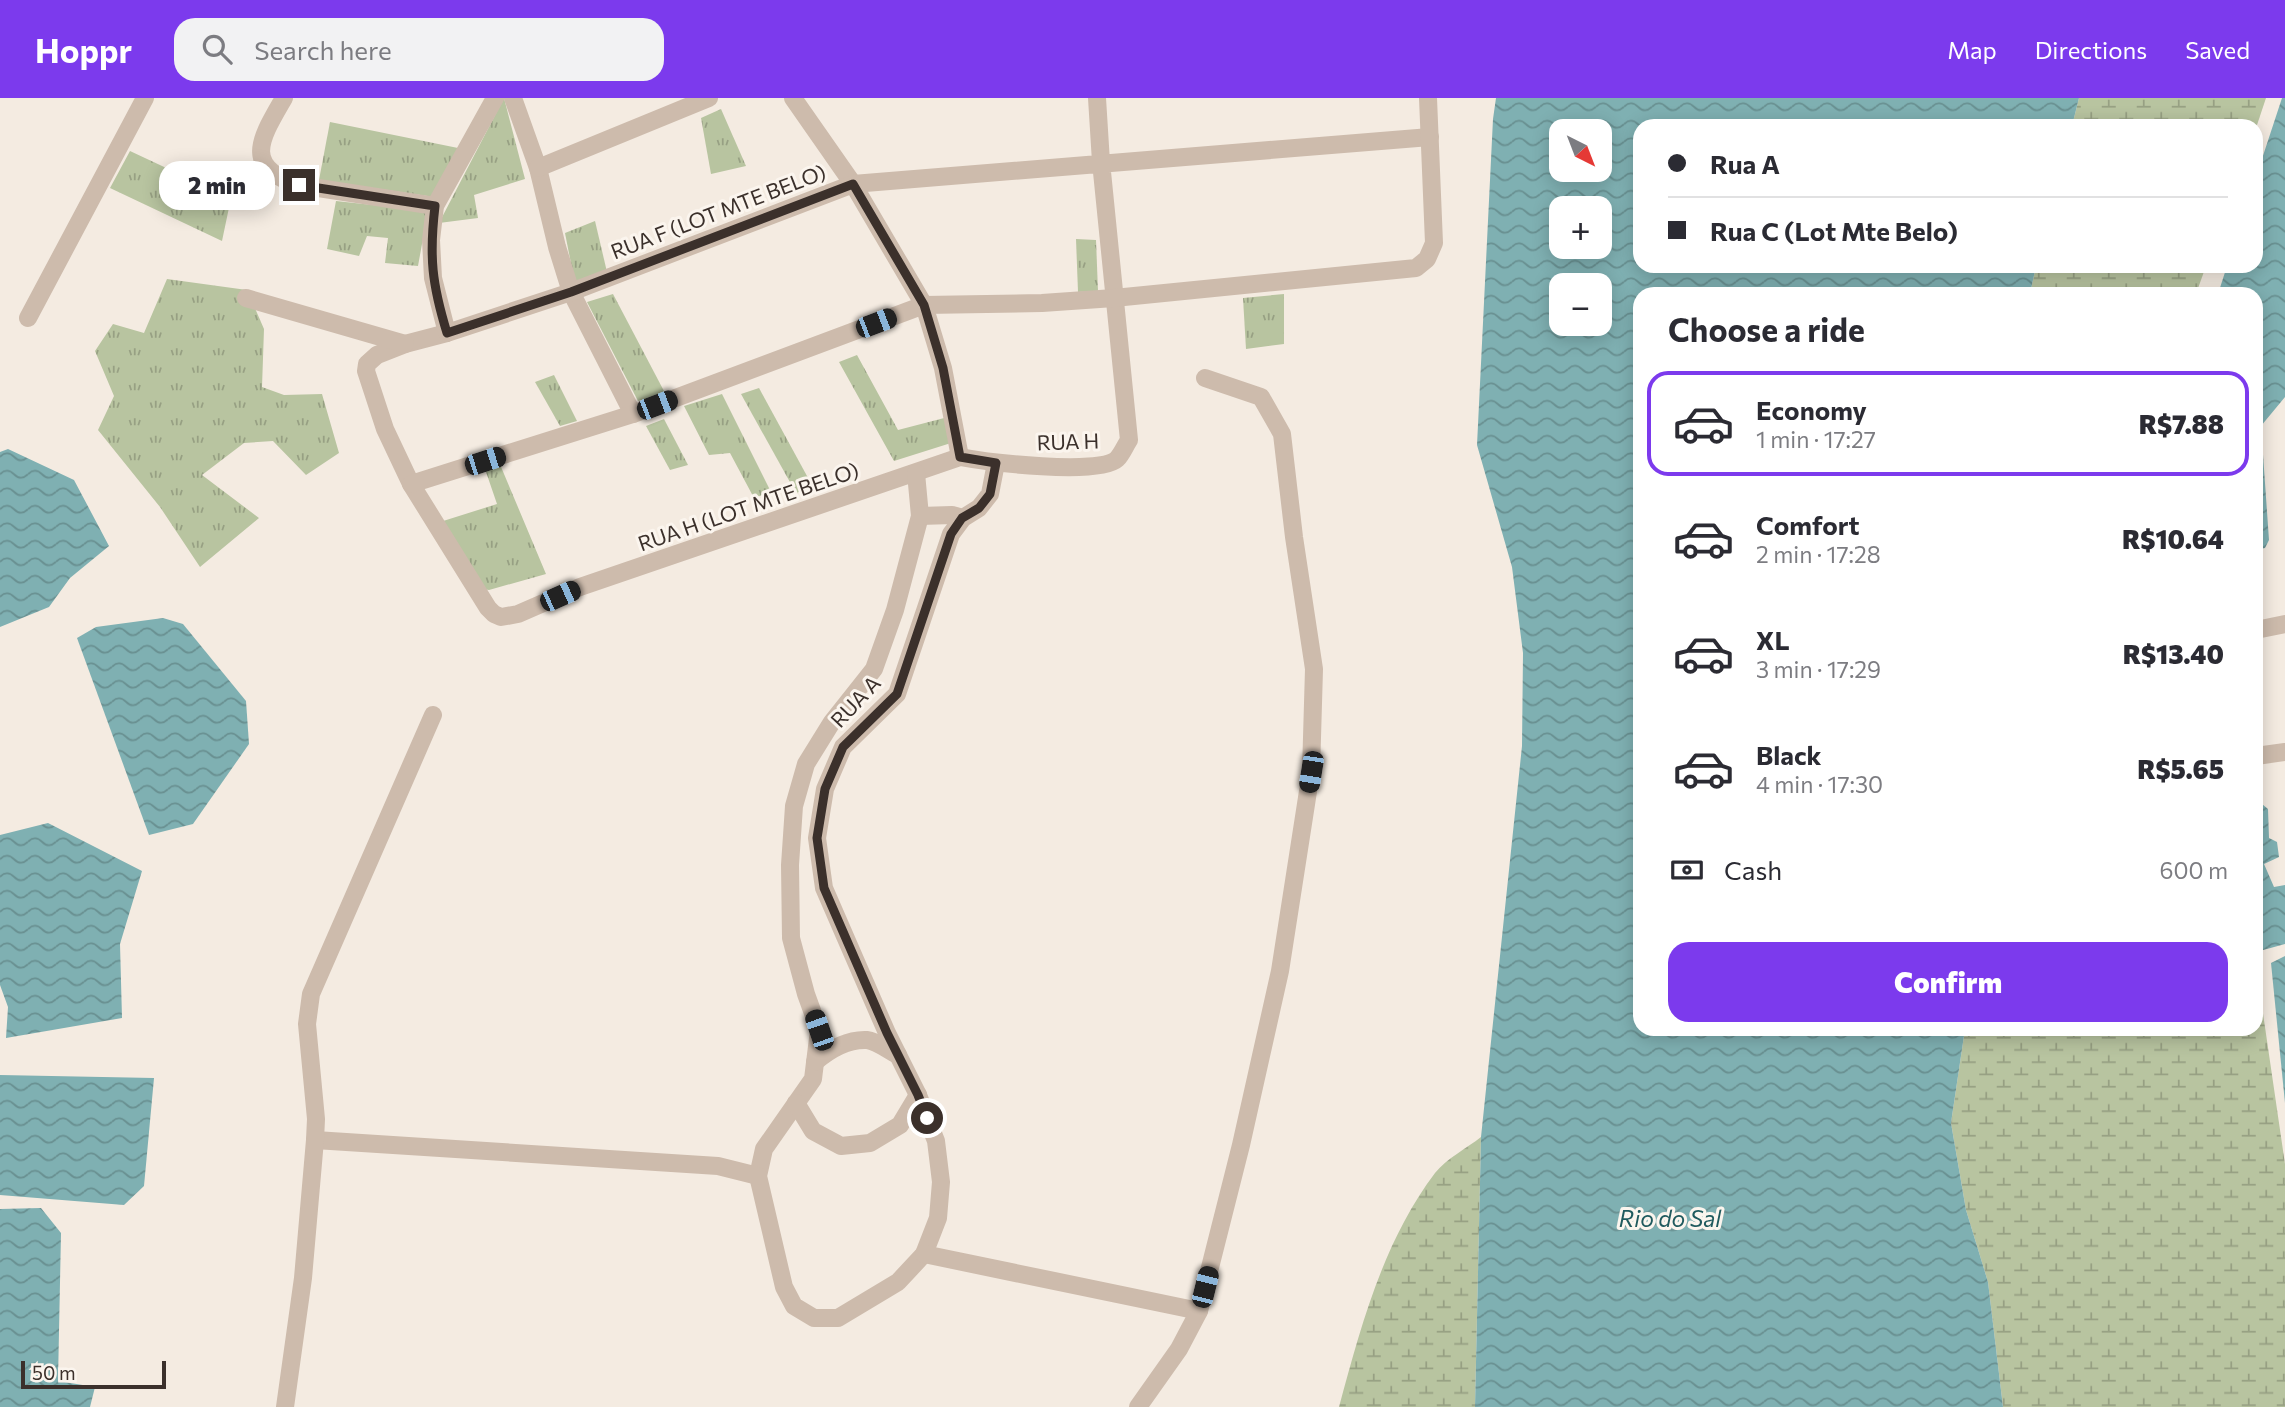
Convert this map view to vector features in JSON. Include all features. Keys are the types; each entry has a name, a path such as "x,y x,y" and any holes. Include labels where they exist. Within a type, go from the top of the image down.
{"street":[{"path":"28,318 145,98"},
{"path":"284,98 268,125 260,149 265,167 281,179 299,185 435,206"},
{"path":"447,333 433,278 431,240 435,206 495,98"},
{"path":"513,98 538,168 571,292 633,414"},
{"path":"538,168 709,98"},
{"path":"793,98 853,184 924,305 943,368 960,457"},
{"path":"1097,98 1114,298"},
{"path":"411,484 633,414 924,305 1042,303 1114,298 1407,269 1420,265 1430,255 1434,234 1427,98"},
{"name":"RUA F (LOT MTE BELO)","path":"411,484 385,429 370,388 366,365 377,355 571,292 853,184 1430,137"},
{"path":"246,298 405,344"},
{"name":"RUA H","path":"996,463 1094,467 1116,460 1129,440 1114,298"},
{"path":"1138,1407 1179,1349 1199,1311 1241,1145 1280,971 1311,772 1314,669 1282,434 1261,397 1205,378"},
{"name":"RUA H (LOT MTE BELO)","path":"411,484 488,608 501,617 518,614 580,587 960,457 996,463"},
{"name":"RUA A","path":"924,1254 938,1218 941,1182 936,1141 918,1095 824,888 817,838 825,789 843,747 897,694 951,534 962,518 979,508 990,494 996,463"},
{"name":"RUA A","path":"758,1176 764,1149 813,1079 819,1030 791,938 790,865 794,806 806,764 832,722 874,669 895,610 920,516 916,473"},
{"path":"920,516 953,515 962,518"},
{"path":"2263,629 2285,624"},
{"path":"285,1407 303,1278 315,1140 316,1119 307,1024 312,994 433,715"},
{"path":"2263,755 2285,752"},
{"path":"868,1040 875,1003"},
{"path":"819,1030 843,1044"},
{"path":"815,1062 824,1053 843,1044 868,1040 898,1055"},
{"path":"796,1103 813,1130 841,1146 870,1143 900,1125 918,1095"},
{"path":"315,1140 718,1166 758,1176 785,1287 794,1306 814,1318 838,1318 861,1306 898,1282 924,1254 1199,1311"}],"green space":[{"path":"504,98 525,179 474,195 478,218 439,223"},
{"path":"2079,98 2266,98 2259,119 2074,119"},
{"path":"721,109 746,166 711,174 701,118"},
{"path":"330,122 458,148 434,197 319,180"},
{"path":"130,151 177,173 235,179 222,241 110,188"},
{"path":"336,201 428,211 418,266 385,263 388,238 367,236 359,256 327,249"},
{"path":"595,221 607,272 575,284 565,233"},
{"path":"1076,239 1096,240 1098,291 1078,292"},
{"path":"2034,273 2204,273 2198,287 2032,287"},
{"path":"167,279 247,290 264,329 262,387 284,395 322,394 339,453 306,475 273,441 244,443 202,475 259,518 200,567 160,507 98,430 114,396 95,351 113,324 144,333"},
{"path":"613,294 665,393 638,401 587,302"},
{"path":"1284,294 1284,344 1246,349 1243,298"},
{"path":"857,355 898,430 948,417 951,443 894,461 839,362"},
{"path":"554,375 577,421 560,426 535,382"},
{"path":"759,388 813,487 796,493 741,394"},
{"path":"722,394 771,492 754,498 730,453 709,455 684,406"},
{"path":"664,419 688,465 670,470 646,426"},
{"path":"499,462 546,574 489,590 471,587 440,522 497,504 485,469"},
{"path":"2263,1013 2285,1164 2285,1407 2003,1407 1988,1282 1966,1210 1951,1123 1964,1036 2263,1036"},
{"path":"1481,1137 1475,1407 1339,1407 1365,1316 1401,1227 1435,1173"}],"water":[{"name":"Rio do Sal","path":"1496,98 2079,98 2074,119 1633,119 1633,273 2034,273 2032,287 1633,287 1633,1036 1964,1036 1951,1123 1966,1210 1988,1282 2003,1407 1475,1407 1481,1137 1522,746 1523,653 1512,567 1477,445"},
{"path":"2282,98 2285,98 2285,397 2263,424 2263,287 2220,287 2225,273 2263,273 2263,156"},
{"path":"8,449 74,480 109,546 70,578 49,607 0,627 0,452"},
{"path":"2263,454 2269,540 2263,548"},
{"path":"163,618 183,624 246,701 249,744 193,824 149,835 77,638 96,627"},
{"path":"2263,805 2268,809 2269,838 2277,842 2279,857 2264,864 2274,887 2285,885 2285,944 2263,950"},
{"path":"48,823 142,871 120,944 122,1018 6,1038 8,1007 0,985 0,835"},
{"path":"2285,956 2285,1103 2271,963"},
{"path":"0,1075 154,1078 144,1186 124,1205 0,1195"},
{"path":"41,1208 61,1233 58,1381 95,1387 90,1407 0,1407 0,1209"}],"route":[{"path":"299,185 435,206 431,240 433,278 447,333 571,292 853,184 924,305 943,368 960,457 996,463 990,494 979,508 962,518 951,534 897,694 843,747 825,789 817,838 824,888 861,976 927,1118"}]}
